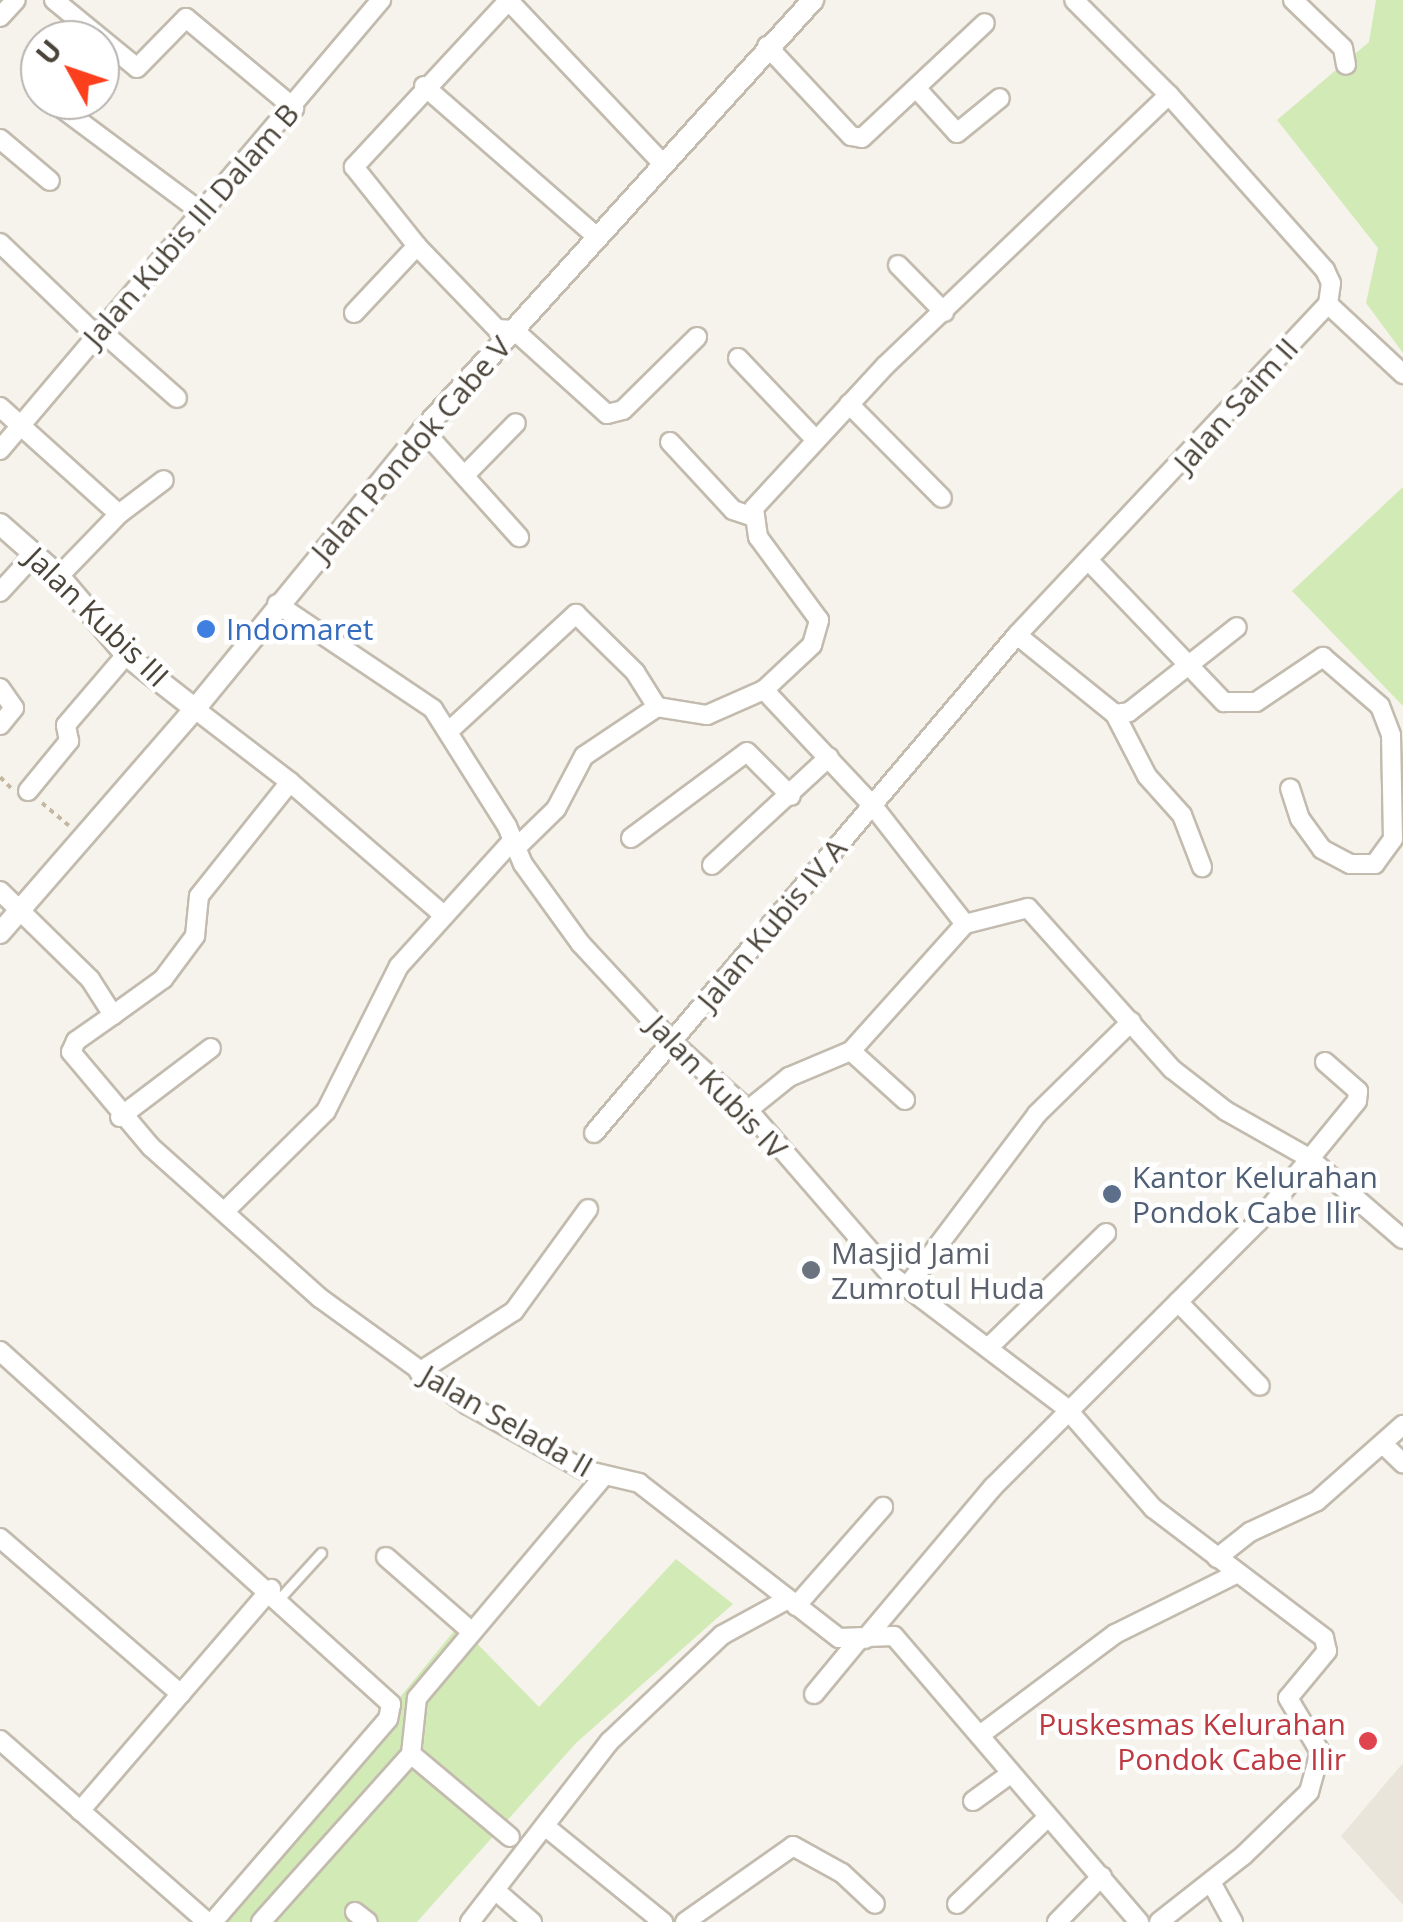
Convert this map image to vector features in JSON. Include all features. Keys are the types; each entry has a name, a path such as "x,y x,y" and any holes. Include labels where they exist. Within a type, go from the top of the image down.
{"street":[{"path":"0,17 16,0"},
{"path":"54,0 137,68 186,18 294,108"},
{"name":"Jalan Kubis III Dalam B","path":"0,450 200,211 294,108 381,0"},
{"path":"662,162 508,0 424,86 354,167 418,246 497,329 514,330 614,414 697,337"},
{"name":"Jalan Pondok Cabe V","path":"0,933 196,710 277,604 423,430 595,235 813,0"},
{"path":"1074,0 1169,95 1325,270 1331,283 1328,304 1403,374"},
{"path":"1293,0 1343,48 1346,65"},
{"path":"767,46 856,138 917,89 985,23"},
{"path":"424,86 595,235"},
{"path":"917,89 957,133 1000,98"},
{"path":"752,517 759,500 814,438 1169,95"},
{"path":"79,120 200,211"},
{"path":"0,139 50,181"},
{"path":"0,243 97,332 177,398"},
{"path":"354,314 418,246"},
{"path":"898,265 944,312"},
{"name":"Jalan Saim II","path":"874,807 1017,635 1090,562 1328,304"},
{"path":"738,358 814,438"},
{"path":"849,404 942,498"},
{"path":"0,407 119,514"},
{"path":"466,474 516,423"},
{"path":"423,430 518,536"},
{"path":"226,1208 326,1111 390,981 441,913 556,809 584,756 657,706 706,714 764,690 812,645 820,620 770,557 752,517 734,510 670,442"},
{"path":"60,576 119,514 164,480"},
{"name":"Jalan Kubis III","path":"0,524 60,576 126,654 196,710"},
{"path":"0,592 34,555"},
{"path":"1090,562 1224,702 1240,706 1323,656 1380,706 1391,735 1393,838 1376,864 1350,864 1322,849 1300,819 1290,789"},
{"name":"Jalan Kubis IV","path":"277,604 406,687 449,731 515,844 581,944 672,1042 748,1110 840,1221 906,1288 990,1346 1066,1408 1152,1508 1327,1642 1288,1705 1321,1761 1301,1801 1211,1882 1159,1922"},
{"path":"449,731 576,614 635,672 657,706"},
{"path":"1115,714 1129,712 1237,628"},
{"path":"1017,635 1115,714 1147,776 1182,815 1202,868"},
{"path":"28,791 69,741 66,726 126,654"},
{"path":"0,688 14,708 0,724"},
{"path":"764,690 874,807 965,924"},
{"path":"196,710 290,782 441,913"},
{"path":"631,838 747,752 791,796"},
{"path":"712,865 791,796 828,757"},
{"path":"0,891 90,979 113,1015 148,994 196,936 200,896 290,782"},
{"name":"Jalan Kubis IV A","path":"594,1133 874,807"},
{"path":"748,1110 788,1076 851,1051 965,924 1028,908 1201,1093 1310,1158 1403,1239"},
{"name":"Jalan Selada II","path":"113,1015 76,1040 71,1052 120,1117 226,1208 320,1298 419,1372 526,1439 604,1476 638,1483 840,1638 860,1642 894,1636 980,1735 1045,1820 1102,1876 1139,1922"},
{"path":"906,1288 1059,1088 1131,1022"},
{"path":"120,1117 211,1048"},
{"path":"851,1051 905,1100"},
{"path":"814,1694 1066,1408 1258,1222 1310,1158 1358,1095 1325,1062"},
{"path":"419,1372 514,1311 588,1209"},
{"path":"990,1346 1106,1233"},
{"path":"1178,1302 1260,1386"},
{"path":"0,1352 276,1593 380,1690 391,1712 210,1922 0,1740"},
{"path":"1218,1558 1250,1532 1317,1501 1403,1425"},
{"path":"1383,1444 1403,1463"},
{"path":"261,1922 410,1754 418,1698 604,1476"},
{"path":"470,1922 610,1742 682,1670 740,1621 792,1602 883,1507"},
{"path":"0,1538 181,1694"},
{"path":"386,1557 472,1632"},
{"path":"980,1735 1115,1634 1236,1574"},
{"path":"80,1811 181,1694 276,1593"},
{"path":"410,1754 510,1837"},
{"path":"973,1800 1010,1774"},
{"path":"957,1904 1045,1820"},
{"path":"546,1827 662,1922"},
{"path":"685,1922 793,1846 842,1873 874,1904"},
{"path":"1056,1922 1102,1876"},
{"path":"1211,1882 1233,1922"},
{"path":"495,1890 532,1922"}],"lane":[{"path":"276,1593 322,1553"}],"shaded area":[{"path":"1403,1763 1403,1905 1341,1836"}],"green space":[{"path":"1376,0 1403,0 1403,353 1366,303 1378,248 1277,120 1369,42"},
{"path":"1403,487 1403,706 1292,591"},
{"path":"676,1559 733,1604 576,1743 417,1922 216,1922 459,1625 539,1707"}],"place":[{"name":"Indomaret","path":"206,629"},
{"name":"Kantor Kelurahan Pondok Cabe Ilir","path":"1112,1194"},
{"name":"Masjid Jami Zumrotul Huda","path":"811,1270"},
{"name":"Puskesmas Kelurahan Pondok Cabe Ilir","path":"1368,1741"}]}
